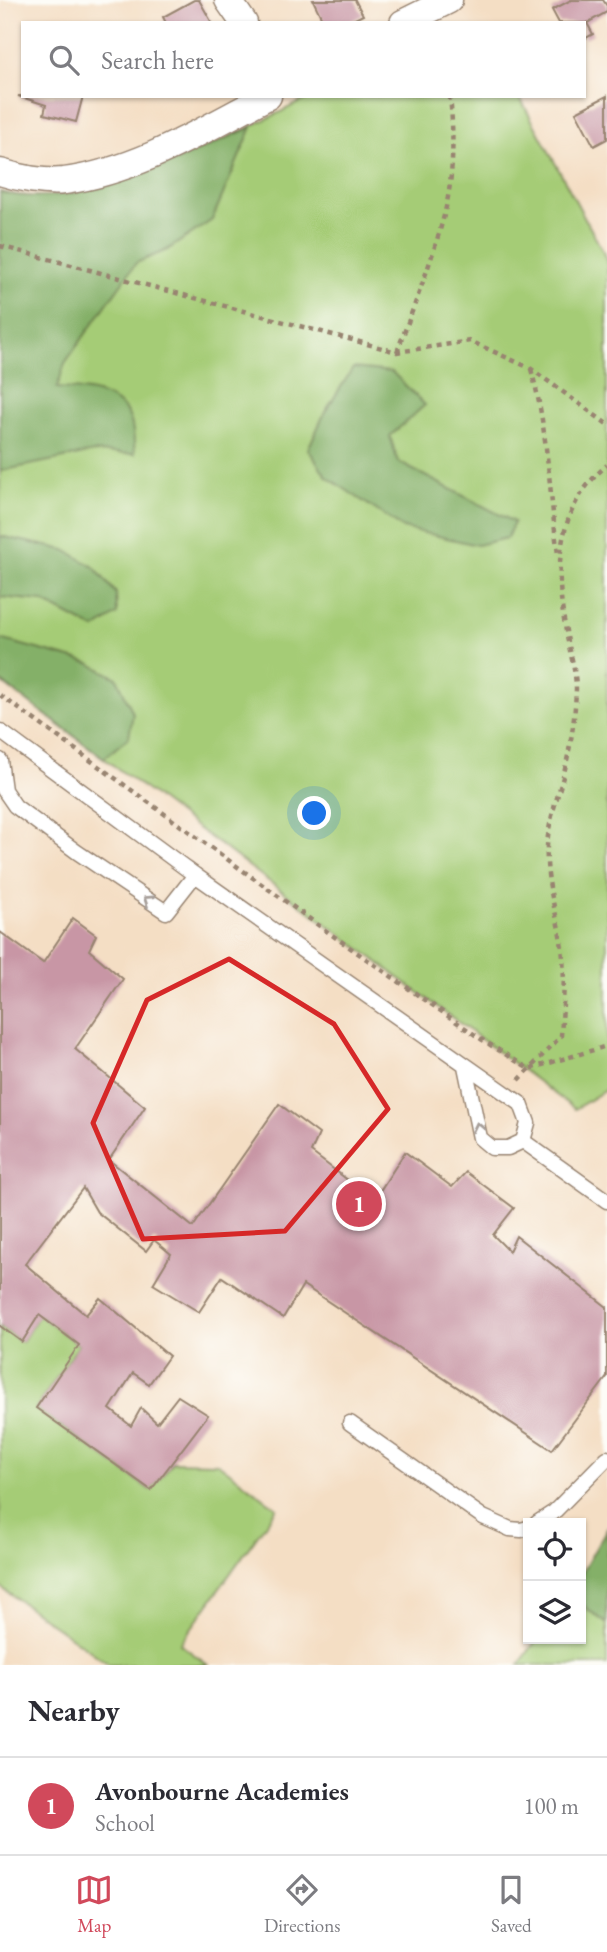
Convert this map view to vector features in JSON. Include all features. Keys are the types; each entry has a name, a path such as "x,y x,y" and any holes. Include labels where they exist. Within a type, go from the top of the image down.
{"street":[{"path":"228,0 243,21"},
{"path":"407,21 449,0"},
{"path":"0,172 61,181 112,170 167,149 264,98"}],"lane":[{"path":"0,731 195,875 521,1104 528,1123 523,1140 508,1148 492,1149 480,1138 465,1066"},
{"path":"0,760 2,789 15,806 166,912 195,875"},
{"path":"523,1140 607,1201"},
{"path":"350,1423 484,1517 510,1529 523,1529"},
{"path":"545,1518 554,1512 607,1458"}],"path":[{"path":"397,352 444,218 451,170 453,128 450,98"},
{"path":"0,246 397,352 470,341 530,368 607,424"},
{"path":"505,1094 561,1037 564,991 561,940 553,910 547,862 549,818 563,775 575,723 576,684 562,613 547,461 537,391 530,368"},
{"path":"558,559 565,528 579,496 607,465"},
{"path":"0,695 332,935 481,1039 529,1069 607,1046"}],"highlighted area":[{"path":"229,959 334,1024 388,1109 285,1231 143,1239 93,1123 147,1000"}],"green space":[{"path":"308,98 520,98 607,259 607,1089 575,1109 0,681 0,192 48,196 95,188 164,164"},
{"path":"252,127 212,220 167,250 136,263 65,363 57,388 91,391 121,405 132,425 135,454 94,452 0,471 0,192 31,196 63,195 96,188 129,179"},
{"path":"353,368 392,372 425,405 390,436 398,462 514,522 507,538 477,545 403,528 327,477 308,449 325,412"},
{"path":"0,536 65,550 94,567 116,593 117,614 95,629 42,601 0,597"},
{"path":"0,639 89,663 117,678 133,713 129,737 104,758 0,681"},
{"path":"39,1315 79,1345 36,1408 150,1490 173,1462 218,1463 277,1508 180,1644 208,1665 110,1665 0,1587 0,1326 22,1342"},
{"path":"607,1528 607,1624 586,1608 586,1565"},
{"path":"586,1608 607,1624 607,1665 519,1665 534,1644 586,1644"}],"building":[{"path":"194,0 199,0 211,21 165,21 163,17"},
{"path":"313,0 355,0 363,15 351,21 323,21"},
{"path":"571,0 603,0 607,6 607,12 587,23 593,34 586,38 586,21 558,21 552,10"},
{"path":"607,96 607,139 594,146 576,112"},
{"path":"24,98 82,98 76,122 44,114 46,105"},
{"path":"73,918 96,935 89,950 123,979 75,1049 145,1107 109,1160 193,1227 279,1104 319,1134 311,1152 374,1200 405,1152 452,1187 466,1172 514,1208 493,1235 509,1251 516,1236 607,1307 607,1377 552,1450 303,1285 283,1318 222,1277 199,1312 153,1284 171,1254 154,1240 146,1251 97,1212 83,1188 25,1264 86,1315 100,1298 169,1356 149,1384 133,1373 110,1409 131,1426 141,1408 157,1423 178,1396 208,1415 151,1490 36,1408 79,1345 39,1315 22,1342 0,1326 0,932 43,963"}],"place":[{"name":"Avonbourne Academies","path":"359,1204"}]}
